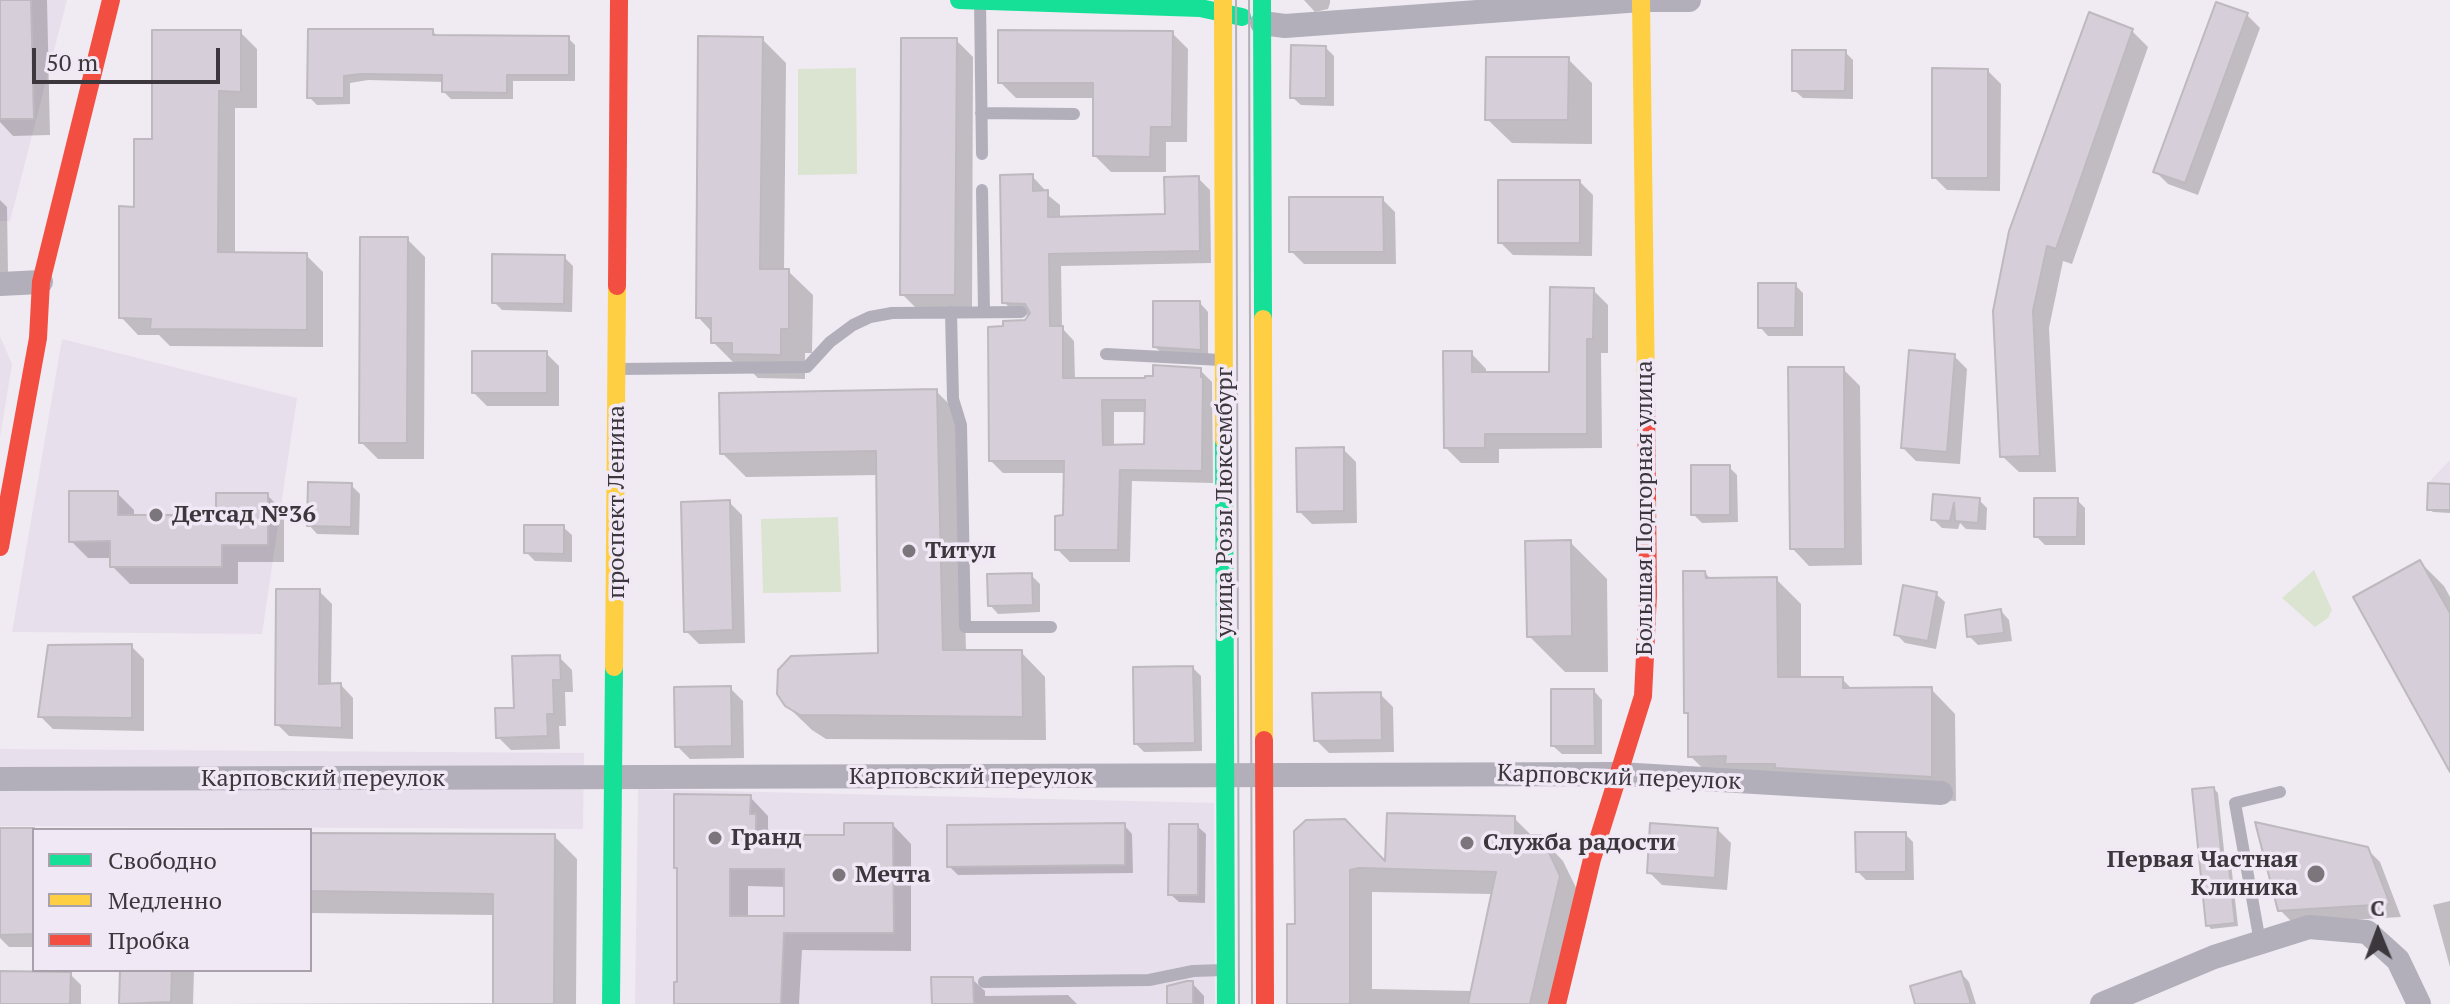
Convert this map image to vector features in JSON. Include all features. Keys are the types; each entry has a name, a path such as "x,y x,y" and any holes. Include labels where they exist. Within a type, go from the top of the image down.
{"main road":[{"path":"0,547 38,338 41,282 111,0"},
{"name":"проспект Ленина","path":"611,1004 619,0"},
{"path":"959,0 1200,8 1223,6 1262,11"},
{"name":"Большая Подгорная улица","path":"1557,1004 1592,859 1643,696 1648,595 1641,0"},
{"name":"улица Розы Люксембург","path":"1223,6 1226,1004"},
{"name":"улица Розы Люксембург","path":"1262,11 1265,1004"}],"street":[{"path":"1262,11 1285,26 1641,0 1689,0"},
{"path":"0,284 41,282"},
{"name":"Карповский переулок","path":"0,779 1619,774 1941,793"},
{"path":"2102,1004 2214,957 2309,927 2367,932 2398,960 2419,1004"}],"lane":[{"path":"980,1 982,154"},
{"path":"981,113 1074,114"},
{"path":"982,190 984,312"},
{"path":"951,312 953,399 961,425 965,627 1051,627"},
{"path":"617,369 807,367 830,342 870,317 892,313 1021,312"},
{"path":"1106,354 1224,360"},
{"path":"2260,942 2235,803 2280,792"},
{"path":"984,982 1149,980 1193,971 1226,970"}],"shaded area":[{"path":"0,0 67,0 10,221 0,221"},
{"path":"0,336 12,364 0,438"},
{"name":"Детсад №36","path":"62,339 297,398 262,634 12,632"},
{"path":"2450,460 2450,510 2427,510 2428,483"},
{"path":"0,749 584,753 583,829 0,826"},
{"path":"638,789 1214,803 1215,1004 635,1004"}],"green space":[{"path":"856,68 857,174 798,175 798,69"},
{"path":"838,517 841,592 763,593 761,519"},
{"path":"2314,570 2332,610 2328,618 2315,627 2282,598"}],"building":[{"path":"0,0 31,0 34,119 0,119"},
{"path":"2216,2 2248,13 2185,183 2153,172"},
{"path":"2089,12 2133,29 2056,249 2047,246 2033,311 2040,456 2000,457 1993,311 2009,231"},
{"path":"308,29 433,29 433,35 569,36 569,75 507,75 507,93 442,92 442,75 360,74 344,76 344,98 307,98"},
{"path":"152,30 241,30 241,92 219,91 218,252 307,253 307,330 150,329 151,319 119,318 119,206 134,207 134,139 152,139"},
{"path":"998,30 1173,31 1172,127 1151,127 1150,157 1093,156 1093,83 998,83"},
{"path":"698,36 763,37 760,269 789,269 789,329 781,329 781,355 732,354 732,343 711,343 711,318 696,318"},
{"path":"901,38 957,38 955,295 900,295"},
{"path":"1291,45 1326,46 1326,98 1290,98"},
{"path":"1792,50 1846,50 1845,91 1792,91"},
{"path":"1486,57 1569,57 1568,120 1485,120"},
{"path":"1932,68 1988,69 1988,178 1932,178"},
{"path":"1033,174 1033,191 1048,190 1048,217 1165,214 1164,177 1199,176 1200,251 1049,254 1050,326 1063,326 1063,378 1145,378 1153,376 1153,365 1201,368 1202,471 1120,470 1118,550 1055,550 1055,516 1063,515 1064,461 989,461 988,327 1003,326 1003,321 1025,320 1030,313 1025,304 1002,303 1000,175","holes":["1102,400 1145,400 1144,444 1103,445"]},
{"path":"1498,180 1580,180 1580,243 1498,243"},
{"path":"1289,197 1383,197 1384,252 1289,252"},
{"path":"360,237 408,237 407,443 359,443"},
{"path":"492,254 565,255 564,304 492,303"},
{"path":"1758,283 1796,283 1795,328 1758,328"},
{"path":"1550,287 1594,288 1593,339 1587,339 1587,434 1485,434 1485,448 1444,448 1443,351 1472,351 1472,372 1549,372"},
{"path":"1153,301 1200,301 1201,350 1153,347"},
{"path":"1909,350 1955,354 1947,452 1901,448"},
{"path":"472,351 547,351 547,393 472,393"},
{"path":"1788,367 1844,367 1845,549 1790,549"},
{"name":"Титул","path":"937,389 943,650 1022,650 1023,717 800,715 785,706 777,694 778,670 791,656 878,653 876,451 720,454 719,393"},
{"path":"1344,447 1344,511 1297,512 1296,448"},
{"path":"1691,465 1730,465 1730,515 1691,515"},
{"path":"308,482 352,483 351,527 307,526"},
{"path":"2428,483 2450,484 2450,510 2427,510"},
{"path":"69,491 118,491 118,515 216,515 216,493 268,493 268,545 222,545 222,567 110,567 110,541 69,542"},
{"path":"1933,494 1980,498 1978,523 1955,521 1954,503 1950,521 1931,520"},
{"path":"2034,498 2078,498 2077,537 2034,537"},
{"path":"730,500 733,630 684,632 681,502"},
{"path":"524,525 564,525 564,554 524,553"},
{"path":"1571,540 1572,636 1527,637 1525,541"},
{"path":"2420,560 2450,613 2450,772 2353,597"},
{"path":"1683,571 1705,571 1706,578 1777,577 1778,677 1843,677 1843,688 1932,687 1932,777 1775,768 1775,764 1725,764 1726,756 1688,757 1688,713 1684,713"},
{"path":"1032,573 1033,605 988,606 987,574"},
{"path":"1903,585 1937,592 1928,641 1894,635"},
{"path":"276,589 320,589 319,684 341,683 342,728 275,725"},
{"path":"2001,609 2004,633 1967,637 1965,615"},
{"path":"132,644 132,718 38,717 48,645"},
{"path":"560,655 561,680 553,680 554,714 547,714 548,736 496,738 495,708 514,708 512,656"},
{"path":"1193,666 1195,743 1134,744 1133,667"},
{"path":"731,686 732,746 675,747 674,687"},
{"path":"1551,689 1594,689 1595,746 1551,746"},
{"path":"1381,692 1382,740 1314,741 1312,693"},
{"path":"2214,787 2222,858 2228,858 2235,923 2206,926 2192,789"},
{"path":"674,794 751,795 750,814 756,814 756,835 844,835 844,823 893,823 894,933 784,933 781,1004 674,1004 674,982 677,982 677,868 674,868","holes":["730,869 784,869 784,916 730,916"]},
{"path":"1387,813 1515,816 1515,835 1541,835 1560,876 1530,1004 1468,1004 1496,872 1359,868 1350,870 1350,1004 1287,1004 1287,924 1295,924 1294,831 1306,820 1345,819 1385,861"},
{"path":"2255,822 2368,847 2390,904 2278,911"},
{"path":"1125,823 1125,865 947,867 947,825"},
{"path":"1650,823 1718,828 1715,878 1647,873"},
{"path":"1169,824 1198,824 1198,895 1168,895"},
{"path":"0,828 32,828 32,934 0,935"},
{"path":"1855,832 1906,832 1906,872 1856,872"},
{"path":"312,833 555,834 554,1004 493,1004 493,894 312,891"},
{"path":"0,971 71,972 70,1004 0,1004"},
{"path":"1961,971 1971,1004 1915,1004 1910,986"},
{"path":"120,972 172,972 171,1002 119,1004"},
{"path":"931,977 973,977 974,1004 932,1004"},
{"path":"1193,981 1193,1004 1167,1004 1167,986"}],"tram line":[{"path":"1236,0 1239,1004"},
{"path":"1249,0 1252,1004"}],"traffic: fast":[{"path":"959,0 1200,8 1242,17"},
{"path":"1262,0 1263,319"},
{"path":"1224,440 1226,1004"},
{"path":"611,1004 614,667"}],"traffic: slow":[{"path":"1223,0 1224,440"},
{"path":"1641,0 1646,393"},
{"path":"614,667 617,286"},
{"path":"1263,319 1264,740"}],"traffic: jam":[{"path":"0,547 38,338 41,282 111,0"},
{"path":"617,286 619,0"},
{"path":"1557,1004 1592,859 1643,696 1648,595 1646,393"},
{"path":"1264,740 1265,1004"}],"place":[{"name":"Детсад №36","path":"156,515"},
{"name":"Титул","path":"909,551"},
{"name":"Гранд","path":"715,838"},
{"name":"Служба радости","path":"1467,843"},
{"name":"Первая Частная Клиника","path":"2316,874"},
{"name":"Мечта","path":"839,875"}]}
